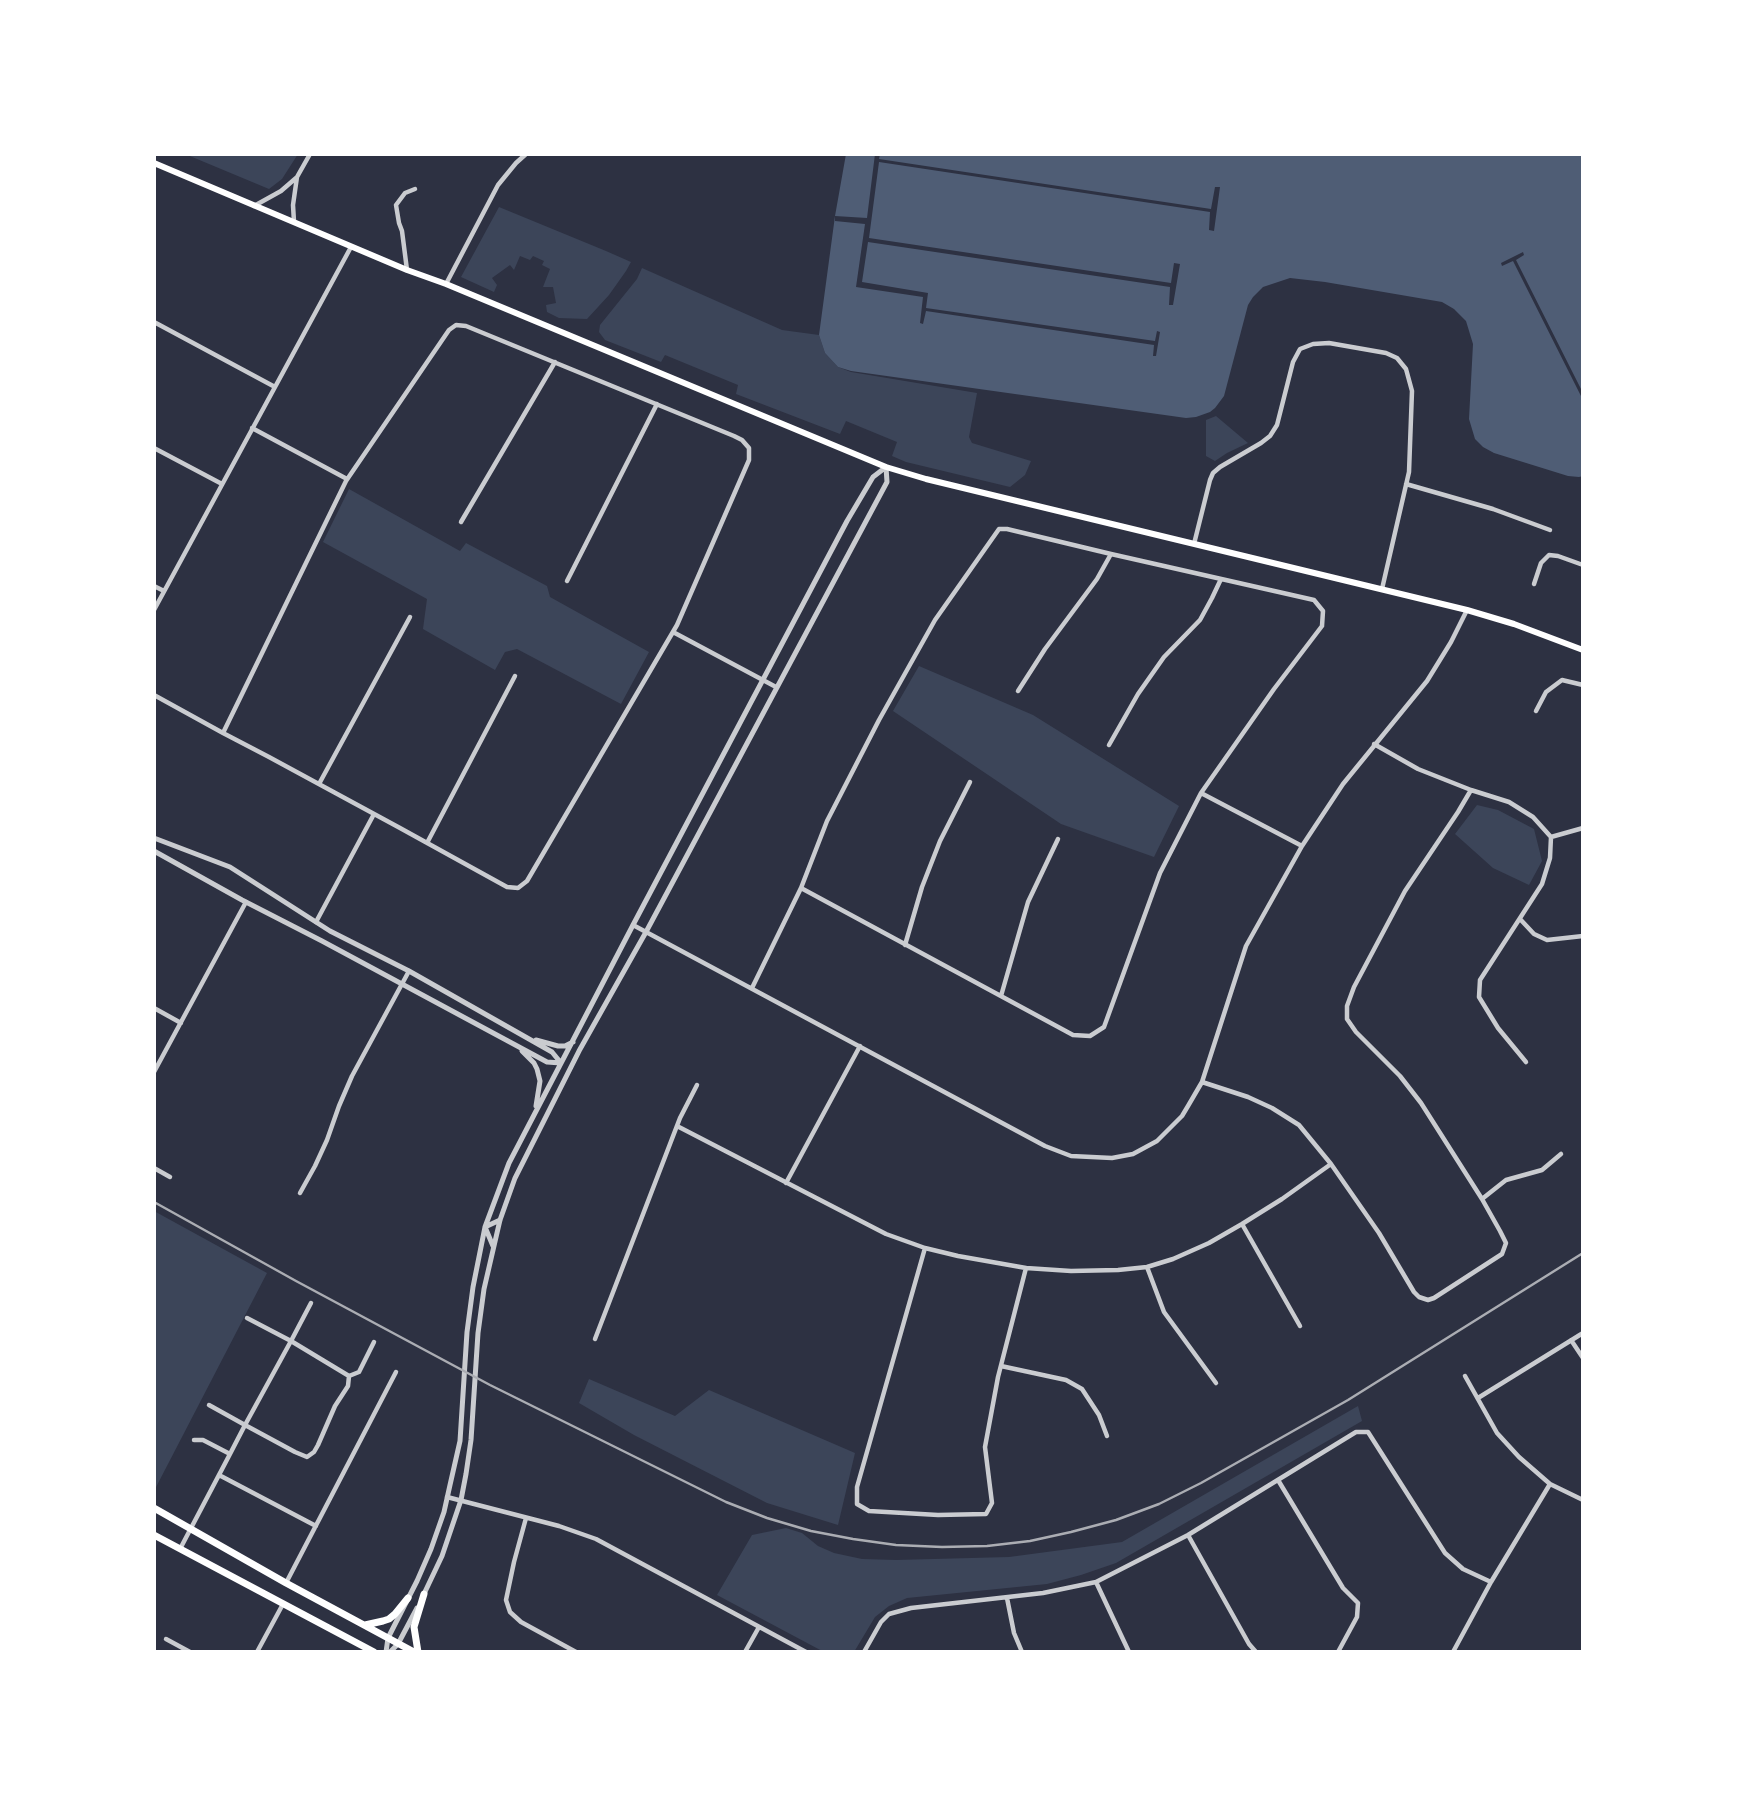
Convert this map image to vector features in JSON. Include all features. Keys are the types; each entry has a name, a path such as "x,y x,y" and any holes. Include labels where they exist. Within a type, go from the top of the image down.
{"highway":[{"path":"154,1508 286,1583 416,1652 414,1627 424,1594"},
{"path":"154,1535 374,1652"},
{"path":"364,1625 389,1619 408,1598"}],"main road":[{"path":"154,163 886,467 1467,610 1583,650"}],"street":[{"path":"254,206 281,191 297,177 310,154"},
{"path":"446,284 498,185 526,154"},
{"path":"294,222 293,205 297,177"},
{"path":"407,270 396,205 405,193 415,189"},
{"path":"154,610 351,247"},
{"path":"154,322 275,387"},
{"path":"154,695 223,733 374,814 507,887 523,886 673,632 749,460 749,448 742,440 657,404 466,326 456,325 449,330 347,479 223,733"},
{"path":"1194,544 1213,473 1270,436 1277,425 1293,362 1300,349 1313,344 1329,343 1386,353 1398,358 1406,369 1412,391 1409,472 1382,589"},
{"path":"461,522 555,362"},
{"path":"567,581 657,404"},
{"path":"252,428 347,479"},
{"path":"154,449 222,484"},
{"path":"388,1652 388,1638 430,1549 447,1497 460,1441 467,1332 473,1287 485,1227 509,1163 762,680 873,477 886,467"},
{"path":"388,1652 398,1644 424,1594 442,1556 461,1500 471,1440 478,1333 484,1289 500,1220 515,1178 579,1051 646,932 887,482 886,467"},
{"path":"1406,484 1465,500 1550,530"},
{"path":"752,988 801,888 827,821 879,720 935,620 999,529 1007,528 1111,555 1314,600 1323,611 1322,626 1201,793 1160,873 1104,1027 1090,1036 1073,1035 801,888"},
{"path":"1018,691 1111,555"},
{"path":"1534,584 1541,564 1549,555 1583,565"},
{"path":"1109,745 1138,694 1164,657 1200,620 1221,579"},
{"path":"154,586 164,591"},
{"path":"633,925 1045,1146 1070,1156 1112,1158 1133,1154 1157,1141 1182,1116 1202,1082 1246,946 1302,846 1343,784 1427,681 1467,610"},
{"path":"318,784 410,617"},
{"path":"673,632 776,687"},
{"path":"427,843 515,676"},
{"path":"1536,711 1545,692 1562,680 1583,685"},
{"path":"1374,744 1418,769 1509,802 1533,817 1551,837 1542,884 1480,980 1479,997 1498,1028 1526,1062"},
{"path":"905,945 922,887 940,841 970,782"},
{"path":"1202,1082 1248,1097 1299,1125 1331,1164 1379,1233 1414,1292 1423,1299 1434,1298 1502,1254 1506,1243 1482,1199 1421,1104 1347,1019 1347,1006 1354,988 1405,891 1471,790"},
{"path":"1201,793 1302,846"},
{"path":"316,922 374,814"},
{"path":"1551,837 1583,828"},
{"path":"154,838 230,867 330,931 409,971 552,1052 561,1063 562,1085"},
{"path":"1001,996 1028,902 1058,839"},
{"path":"154,851 547,1062 561,1063 579,1051"},
{"path":"154,1072 246,902"},
{"path":"1520,919 1534,934 1547,940 1583,936"},
{"path":"300,1193 323,1149 352,1076 409,971"},
{"path":"154,1008 181,1023"},
{"path":"523,1036 550,1045 565,1046 573,1042"},
{"path":"516,1046 537,1069 540,1081 535,1112"},
{"path":"786,1183 860,1046"},
{"path":"595,1339 677,1126 697,1085"},
{"path":"677,1126 886,1234 958,1256 1026,1268 1072,1271 1147,1267 1185,1254 1242,1224 1331,1164"},
{"path":"1482,1199 1506,1180 1542,1170 1561,1154"},
{"path":"154,1168 170,1177"},
{"path":"485,1227 500,1220"},
{"path":"1242,1224 1300,1326"},
{"path":"485,1227 493,1246"},
{"path":"925,1248 857,1487 857,1504 869,1511 938,1515 985,1514 992,1503 985,1447 1001,1366 1026,1268"},
{"path":"1147,1267 1164,1312 1216,1383"},
{"path":"180,1549 311,1303"},
{"path":"247,1318 349,1376"},
{"path":"1478,1398 1583,1333"},
{"path":"1571,1340 1583,1358"},
{"path":"349,1376 359,1372 374,1342"},
{"path":"1001,1366 1066,1380 1083,1389 1099,1415 1107,1436"},
{"path":"286,1583 396,1372"},
{"path":"209,1405 307,1457 318,1445 335,1406 348,1385 349,1376"},
{"path":"1465,1376 1497,1433 1550,1484 1583,1500"},
{"path":"864,1652 881,1622 890,1614 911,1608 962,1601 1043,1593 1096,1582 1188,1535 1356,1432 1368,1432 1445,1553 1463,1569 1491,1582"},
{"path":"194,1440 202,1440 230,1454"},
{"path":"219,1475 316,1526"},
{"path":"1278,1480 1343,1588 1358,1604 1357,1617 1338,1652"},
{"path":"1453,1652 1550,1484"},
{"path":"447,1497 596,1539 806,1652"},
{"path":"526,1518 506,1600 510,1612 521,1622 576,1652"},
{"path":"1188,1535 1256,1652"},
{"path":"1096,1582 1129,1652"},
{"path":"1007,1598 1014,1633 1022,1652"},
{"path":"257,1652 283,1604"},
{"path":"745,1652 759,1627"},
{"path":"166,1639 190,1652"}],"shaded area":[{"path":"185,154 298,154 282,179 269,189"},
{"path":"846,154 1583,154 1583,476 1568,476 1494,453 1475,439 1469,419 1473,344 1466,321 1454,309 1442,302 1325,282 1290,278 1263,287 1253,297 1248,305 1224,396 1210,412 1196,417 1186,418 838,367 825,353 819,335"},
{"path":"499,207 631,262 609,295 587,319 559,318 547,312 546,305 556,303 553,287 543,287 550,269 542,265 544,261 533,256 530,260 520,256 514,270 510,265 492,278 497,285 494,292 461,277"},
{"path":"642,268 782,330 819,335 825,353 838,367 851,372 977,393 969,437 972,443 1031,461 1025,475 1010,487 906,462 892,456 897,442 846,421 840,434 736,394 738,385 665,355 661,362 605,340 599,332 600,325 637,279"},
{"path":"1216,416 1248,443 1215,461 1206,456 1206,420"},
{"path":"349,489 460,551 466,543 547,586 550,597 649,652 621,704 517,649 505,652 495,670 423,629 427,599 323,542"},
{"path":"919,666 1033,715 1179,806 1154,857 1061,824 893,711"},
{"path":"1477,805 1498,810 1534,829 1542,861 1529,885 1493,868 1455,834"},
{"path":"154,1211 267,1273 154,1491"},
{"path":"589,1379 675,1416 709,1390 855,1453 838,1525 767,1503 634,1435 579,1403"},
{"path":"1358,1406 1362,1421 1116,1563 1047,1584 907,1598 889,1606 875,1617 854,1652 824,1652 717,1595 752,1535 786,1528 802,1533 818,1546 834,1553 862,1559 1009,1557 1122,1542"}],"pier":[{"path":"875,154 880,154 879,159 1211,209 1215,187 1220,187 1214,231 1209,230 1210,212 879,162 869,238 1171,283 1174,263 1180,264 1173,305 1169,305 1170,287 868,242 862,282 928,293 926,308 1155,341 1157,331 1160,332 1156,356 1153,356 1154,345 926,311 923,324 920,323 923,297 856,287 865,224 835,221 835,216 867,218"},
{"path":"1523,252 1524,255 1516,260 1583,393 1583,400 1513,261 1502,266 1501,263"}],"railway":[{"path":"154,1202 490,1385 726,1502 811,1531 896,1545 942,1547 1030,1541 1116,1520 1159,1504 1348,1400 1583,1253"}]}
